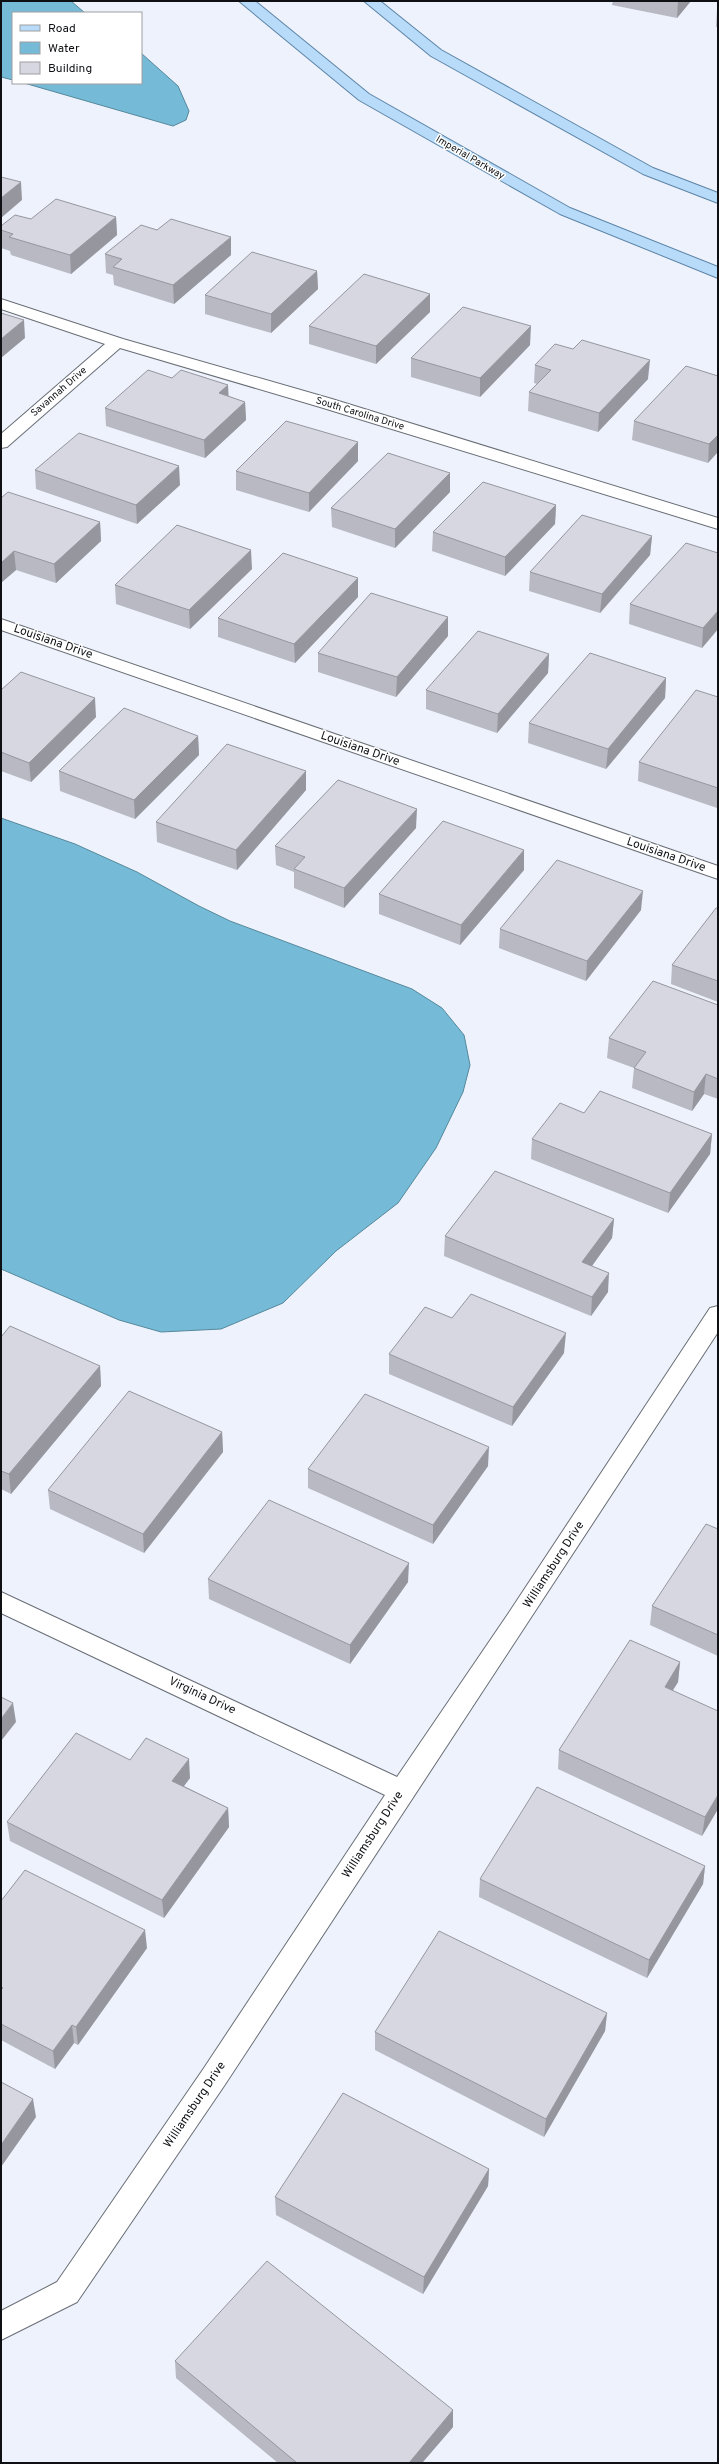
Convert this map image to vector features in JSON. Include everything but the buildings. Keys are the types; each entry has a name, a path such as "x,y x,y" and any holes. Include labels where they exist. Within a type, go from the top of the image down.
{"main road":[{"name":"Imperial Parkway","path":"246,1 364,97 565,212 718,273"},
{"path":"371,1 436,53 648,171 718,198"}],"street":[{"name":"South Carolina Drive","path":"1,304 117,342 326,403 718,524"},
{"name":"Savannah Drive","path":"1,443 117,342"},
{"name":"Louisiana Drive","path":"1,624 718,873"},
{"name":"Williamsburg Drive","path":"1,2326 67,2292 214,2077 402,1790 518,1621 718,1314"},
{"name":"Virginia Drive","path":"1,1602 402,1790"}],"water":[{"path":"1,1 71,1 84,12 12,12 12,80 1,77"},
{"path":"142,54 178,86 189,111 186,120 173,126 27,84 142,84"},
{"path":"1,818 75,844 137,872 230,921 412,989 442,1008 464,1035 470,1065 463,1092 436,1148 398,1203 336,1251 283,1303 221,1329 161,1332 119,1320 1,1269"}]}
